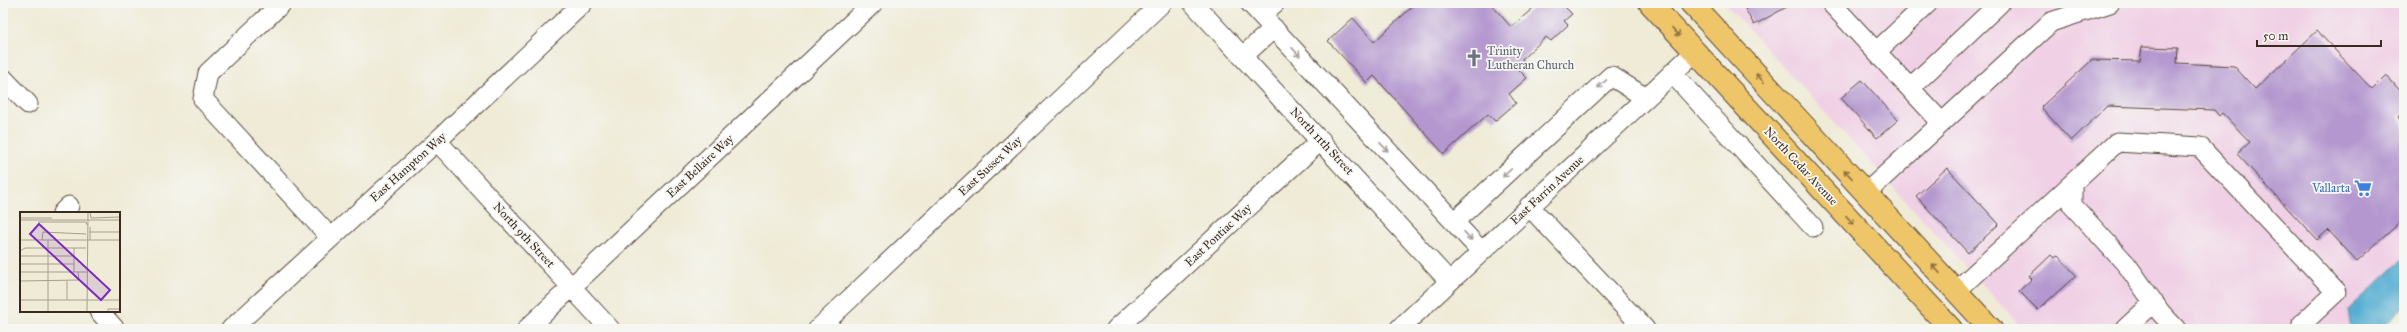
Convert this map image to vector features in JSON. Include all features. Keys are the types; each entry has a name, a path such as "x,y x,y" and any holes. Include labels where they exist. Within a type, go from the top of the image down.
{"main road":[{"name":"North Cedar Avenue","path":"1650,3 1951,329"},
{"path":"1691,3 1991,329"},
{"path":"1695,52 1707,51 1716,54 1784,127 1805,142 1822,145"},
{"path":"1813,180 1827,182 1840,189 1857,205 1929,285 1939,291 1948,293 1956,291"}],"street":[{"path":"282,3 208,73 202,100 330,237"},
{"name":"East Hampton Way","path":"231,329 330,237 437,141 583,3"},
{"name":"East Bellaire Way","path":"527,329 873,3"},
{"name":"East Sussex Way","path":"818,329 1162,3"},
{"name":"North 11th Street","path":"1193,3 1321,140 1449,281"},
{"path":"1876,52 1928,3"},
{"path":"1910,88 2000,3"},
{"path":"1866,193 1941,122 2051,22 2110,3"},
{"path":"1833,4 1941,122"},
{"path":"1242,56 1265,12 1481,251"},
{"name":"East Farrin Avenue","path":"1399,329 1695,52"},
{"path":"1672,73 1813,227"},
{"path":"1454,222 1610,76 1646,98"},
{"path":"3,78 28,104"},
{"name":"East Pontiac Way","path":"1116,329 1321,140"},
{"name":"North 9th Street","path":"437,141 610,329"},
{"path":"1956,291 2118,142 2200,147 2336,292 2302,327"},
{"path":"2072,184 2072,205 2127,265 2176,329"},
{"path":"1529,206 1644,329"},
{"path":"2125,329 2154,302"},
{"path":"100,312 115,329"}],"shaded area":[{"path":"1725,3 2404,3 2404,258 2348,310 2351,329 2023,329"}],"water":[{"path":"2404,258 2404,307 2380,329 2351,329 2348,310"}],"building":[{"path":"1416,3 1490,3 1511,27 1539,3 1561,3 1572,14 1564,21 1568,25 1551,41 1546,37 1522,59 1525,64 1519,70 1527,78 1509,94 1516,103 1495,121 1488,114 1444,154 1374,76 1367,83 1328,41 1353,18 1374,42"},
{"path":"1742,3 1794,3 1754,25"},
{"path":"2317,31 2372,89 2386,75 2404,95 2404,110 2398,117 2404,124 2404,219 2357,261 2328,230 2317,240 2237,154 2250,142 2222,113 2219,116 2214,110 2107,106 2071,141 2041,107 2092,60 2140,61 2142,47 2178,48 2177,63 2234,66 2255,89"},
{"path":"1862,80 1898,120 1877,138 1841,98"},
{"path":"1947,168 1999,224 1968,253 1916,196"},
{"path":"2051,255 2054,258 2058,256 2076,275 2038,310 2019,291 2032,279 2029,276"}],"place":[{"name":"Trinity Lutheran Church","path":"1474,58"},
{"name":"Vallarta","path":"2363,188"}]}
